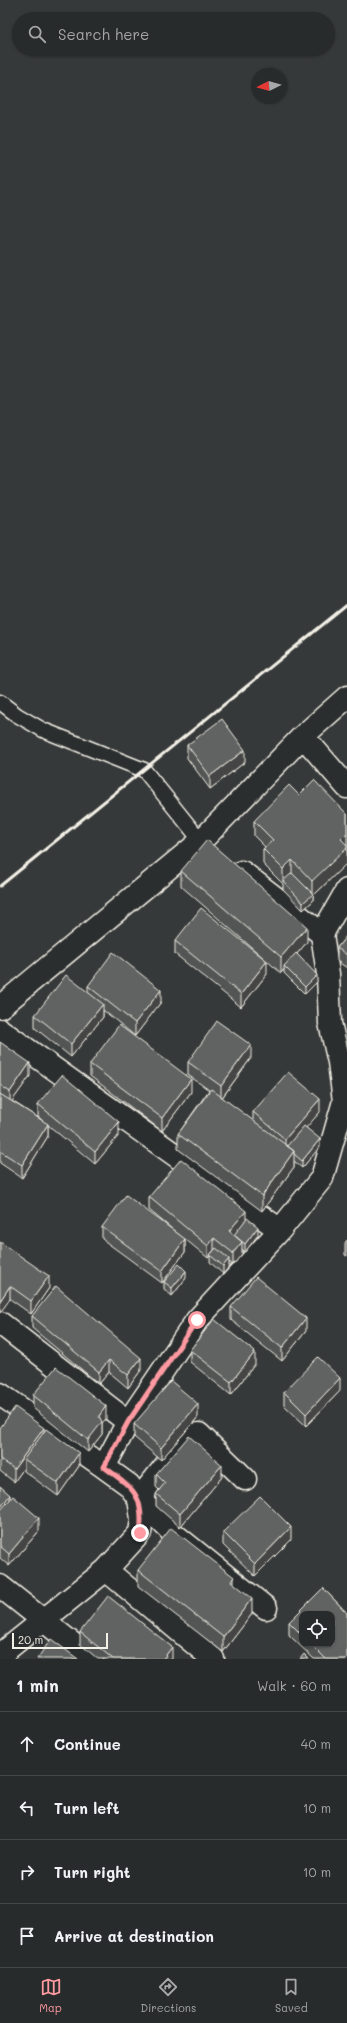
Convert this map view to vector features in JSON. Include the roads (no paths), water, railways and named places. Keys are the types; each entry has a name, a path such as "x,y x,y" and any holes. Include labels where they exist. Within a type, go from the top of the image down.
{"street":[{"path":"0,1007 201,841 303,736 347,697"},
{"path":"303,736 347,787"},
{"path":"201,841 322,934"},
{"path":"104,1467 128,1422 197,1320 280,1230 322,1178 344,1101 339,1062 330,1022 328,974 322,934 347,890"},
{"path":"0,1030 280,1230"},
{"path":"0,1323 128,1422"},
{"path":"0,1394 129,1485 139,1499 175,1535 266,1608"},
{"path":"0,1656 106,1570 140,1533 142,1519 139,1499 189,1436 199,1434 245,1479"},
{"path":"106,1570 212,1659"},
{"path":"0,1586 92,1659"}],"lane":[{"path":"0,702 43,730 144,770 201,841"}],"railway":[{"path":"0,886 347,605"}]}
